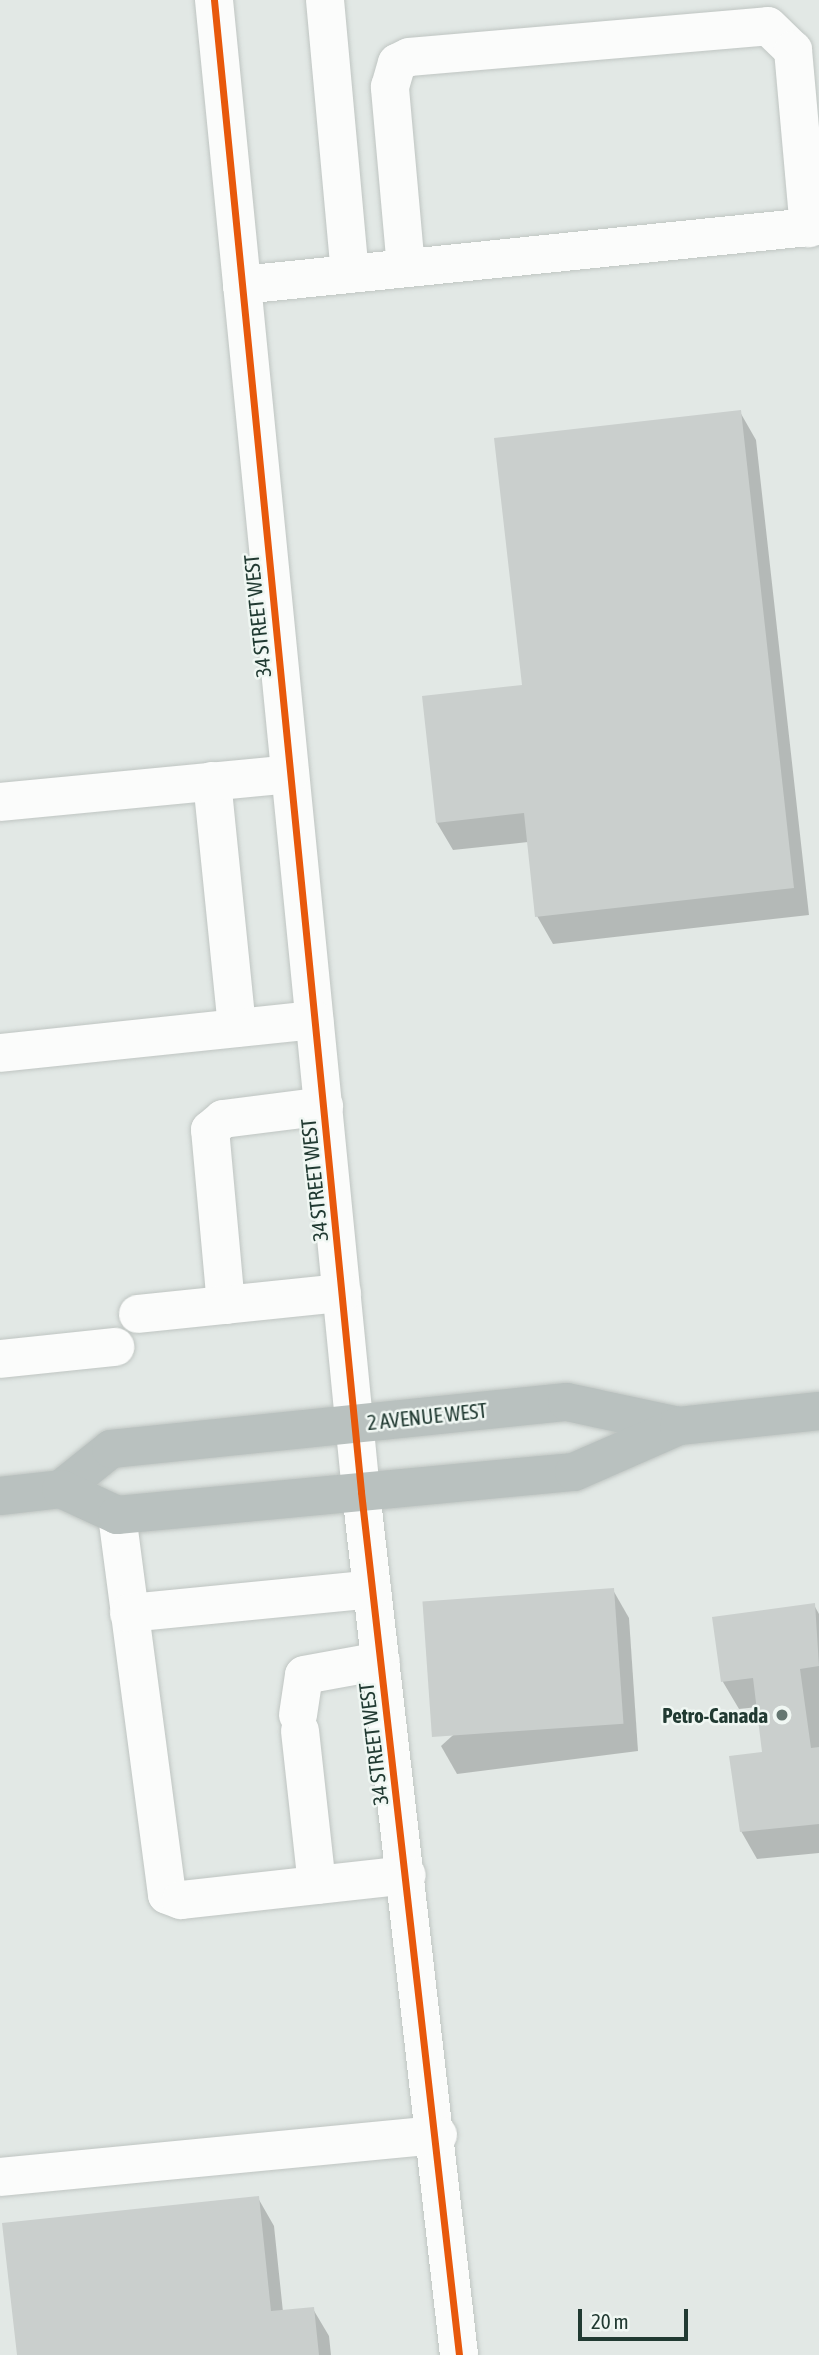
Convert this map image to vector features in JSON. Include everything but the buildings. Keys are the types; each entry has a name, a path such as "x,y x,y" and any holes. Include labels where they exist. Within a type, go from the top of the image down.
{"highway":[{"name":"2 AVENUE WEST","path":"61,1489 111,1449 567,1402 679,1426"},
{"name":"2 AVENUE WEST","path":"117,1515 574,1472 679,1426 819,1411"},
{"path":"0,1496 61,1489 117,1515"}],"street":[{"name":"34 STREET WEST","path":"214,0 361,1492 438,2135 459,2355"},
{"path":"325,0 351,274"},
{"path":"242,285 814,227 793,50 768,26 409,57 391,73 406,268"},
{"path":"0,802 290,774"},
{"path":"212,781 237,1028"},
{"path":"0,1052 314,1020"},
{"path":"226,1305 210,1129 223,1119 324,1106"},
{"path":"138,1314 342,1293"},
{"path":"0,1359 116,1347"},
{"path":"117,1515 167,1895 181,1900 407,1875"},
{"path":"129,1613 372,1589"},
{"path":"317,1885 299,1723 304,1675 381,1661"},
{"path":"0,2177 438,2135"}],"cycle path":[{"path":"214,0 361,1492 459,2355"}],"place":[{"name":"Petro-Canada","path":"782,1715"}]}
